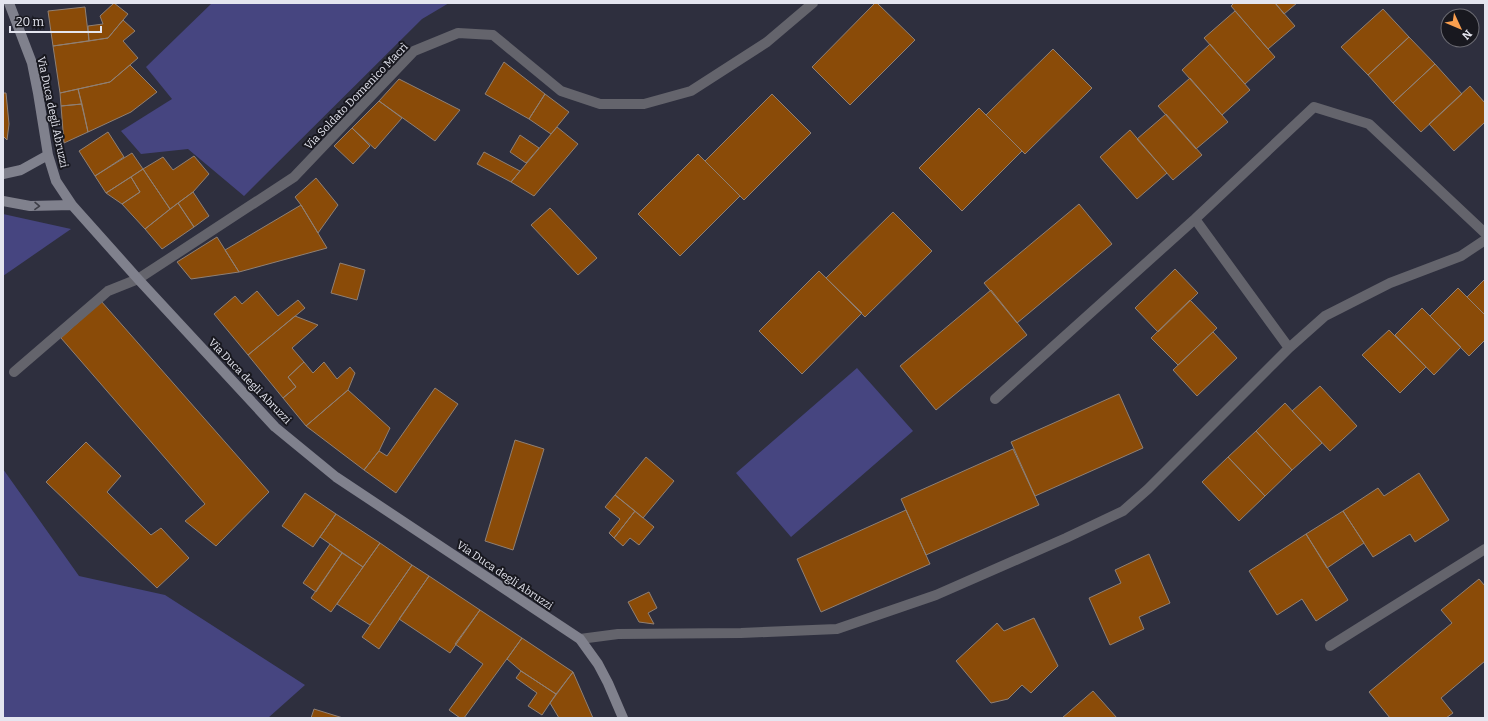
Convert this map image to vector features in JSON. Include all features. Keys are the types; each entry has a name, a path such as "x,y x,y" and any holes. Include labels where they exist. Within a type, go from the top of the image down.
{"main road":[{"name":"Via Duca degli Abruzzi","path":"10,3 32,62 48,155 56,181 72,205 138,279 275,427 336,477 580,639 598,664 608,683 621,715"},
{"path":"3,174 21,170 48,155"},
{"path":"3,201 30,206 72,205"}],"street":[{"name":"Via Soldato Domenico Macrì","path":"14,372 108,291 138,279 294,177 414,51 458,33 493,35 561,91 600,104 644,104 691,90 767,42 813,3"},
{"path":"995,399 1195,219 1314,107 1370,124 1485,233"},
{"path":"1195,219 1289,348"},
{"path":"580,639 618,634 741,633 837,628 936,596 1123,511 1148,489 1289,348 1324,316 1390,283 1461,256 1485,240"},
{"path":"1330,646 1485,549"}],"shaded area":[{"path":"212,3 449,3 422,19 244,196 188,149 141,154 121,131 172,99 146,67"},
{"path":"3,214 71,229 3,276"},
{"path":"857,368 913,431 791,537 736,473"},
{"path":"3,469 79,576 165,595 305,685 268,718 3,718"}],"building":[{"path":"114,3 128,14 108,38 89,41 88,26 103,24 100,16"},
{"path":"875,3 877,3 915,40 850,105 812,67"},
{"path":"1234,3 1275,3 1295,26 1268,49 1231,6"},
{"path":"1275,3 1297,3 1284,14"},
{"path":"85,7 89,41 53,46 48,11"},
{"path":"1383,9 1409,37 1368,75 1341,47"},
{"path":"1235,11 1275,57 1245,84 1204,38"},
{"path":"123,20 135,31 123,41 138,58 110,82 60,93 53,46 108,38"},
{"path":"1409,37 1435,64 1393,103 1368,75"},
{"path":"1210,44 1250,90 1222,115 1182,70"},
{"path":"1053,49 1092,88 1025,154 986,115"},
{"path":"504,62 545,94 529,119 485,94"},
{"path":"1435,64 1462,94 1421,132 1393,103"},
{"path":"130,65 157,92 131,112 88,132 78,89 110,82"},
{"path":"1190,78 1228,122 1196,149 1158,106"},
{"path":"399,79 460,110 435,141 379,101"},
{"path":"1470,86 1485,103 1485,122 1454,151 1429,124"},
{"path":"78,89 82,104 61,106 60,93"},
{"path":"3,93 6,93 9,124 7,140 3,136"},
{"path":"545,94 569,112 551,134 529,119"},
{"path":"772,94 811,133 744,200 705,161"},
{"path":"379,101 402,118 375,149 352,128"},
{"path":"82,104 88,132 64,143 61,106"},
{"path":"979,108 1022,151 962,211 919,168"},
{"path":"1166,114 1202,155 1173,180 1137,139"},
{"path":"557,127 578,144 534,196 511,182"},
{"path":"352,128 370,146 353,164 334,146"},
{"path":"1130,130 1167,173 1137,199 1100,157"},
{"path":"108,132 124,157 95,176 79,151"},
{"path":"520,135 539,148 526,163 510,152"},
{"path":"484,152 520,171 511,182 477,164"},
{"path":"132,153 143,169 106,193 95,176"},
{"path":"698,154 740,196 680,256 638,214"},
{"path":"194,156 209,174 193,192 170,209 143,169 163,157 173,170"},
{"path":"143,169 170,209 145,229 122,204 140,192 131,177"},
{"path":"131,177 140,192 122,204 106,193"},
{"path":"316,178 338,205 318,233 295,197"},
{"path":"193,192 209,216 194,227 178,203"},
{"path":"178,203 194,227 162,249 145,229"},
{"path":"1079,204 1112,244 1017,323 984,283"},
{"path":"301,205 327,248 239,272 225,250"},
{"path":"550,208 597,258 578,275 531,225"},
{"path":"893,212 932,251 865,317 826,278"},
{"path":"217,237 239,272 191,279 177,262"},
{"path":"340,263 365,270 357,300 331,293"},
{"path":"1175,269 1198,293 1158,332 1135,308"},
{"path":"819,271 862,313 802,374 759,331"},
{"path":"1485,279 1485,315 1467,297"},
{"path":"1458,288 1485,315 1485,340 1469,356 1430,316"},
{"path":"991,290 1027,335 936,410 900,366"},
{"path":"257,291 278,316 298,300 305,308 248,355 214,314 235,296 242,304"},
{"path":"1190,300 1217,328 1178,365 1151,338"},
{"path":"101,301 269,492 216,546 185,521 205,504 61,338"},
{"path":"1422,308 1461,347 1434,375 1395,335"},
{"path":"295,316 318,325 292,348 304,362 288,377 296,387 283,398 248,355"},
{"path":"1389,330 1426,367 1400,393 1362,355"},
{"path":"1213,332 1237,358 1197,396 1173,370"},
{"path":"304,362 313,373 324,362 337,379 350,367 355,373 348,390 306,426 283,398 296,387 288,377"},
{"path":"1320,386 1357,426 1330,451 1292,411"},
{"path":"435,388 458,404 396,493 364,470 379,451 387,456"},
{"path":"348,390 390,428 379,451 364,470 306,426"},
{"path":"1119,394 1143,448 1035,496 1011,442"},
{"path":"1285,403 1322,443 1292,470 1256,431"},
{"path":"1256,431 1292,470 1265,496 1228,457"},
{"path":"515,440 544,449 513,550 485,541"},
{"path":"86,442 121,476 107,492 151,535 161,528 189,558 157,588 46,482"},
{"path":"1013,449 1039,505 926,555 901,499"},
{"path":"646,457 674,481 643,518 615,495"},
{"path":"1228,457 1265,496 1239,521 1202,482"},
{"path":"1419,473 1449,520 1415,542 1410,534 1373,557 1343,511 1378,488 1384,496"},
{"path":"305,493 336,514 313,547 282,526"},
{"path":"615,495 635,511 614,538 609,533 620,519 605,507"},
{"path":"906,510 930,564 821,612 797,559"},
{"path":"635,511 654,527 639,545 630,538 623,546 614,538"},
{"path":"1343,511 1364,543 1327,568 1306,534"},
{"path":"336,514 380,543 363,567 320,537"},
{"path":"1306,534 1348,600 1316,621 1302,599 1277,615 1249,571"},
{"path":"380,543 412,565 370,625 337,604"},
{"path":"330,544 342,553 316,592 303,583"},
{"path":"342,553 363,567 331,612 311,598"},
{"path":"1149,554 1170,603 1139,617 1144,629 1110,645 1089,598 1121,583 1115,570"},
{"path":"412,565 429,576 379,649 362,637"},
{"path":"429,576 480,610 450,653 399,619"},
{"path":"1479,579 1485,586 1485,661 1441,698 1453,713 1446,718 1390,718 1369,692 1452,623 1441,610"},
{"path":"649,592 657,608 648,613 654,624 639,622 628,602"},
{"path":"480,610 522,638 464,718 460,718 449,710 483,664 455,644"},
{"path":"1034,618 1058,666 1031,693 1022,685 1008,699 991,703 956,661 997,623 1004,631"},
{"path":"522,638 573,672 556,694 521,671 507,659"},
{"path":"521,671 556,694 542,715 528,706 537,693 516,678"},
{"path":"573,672 593,718 559,718 550,703"},
{"path":"1093,691 1117,718 1062,718"},
{"path":"314,709 343,718 311,718"}]}
